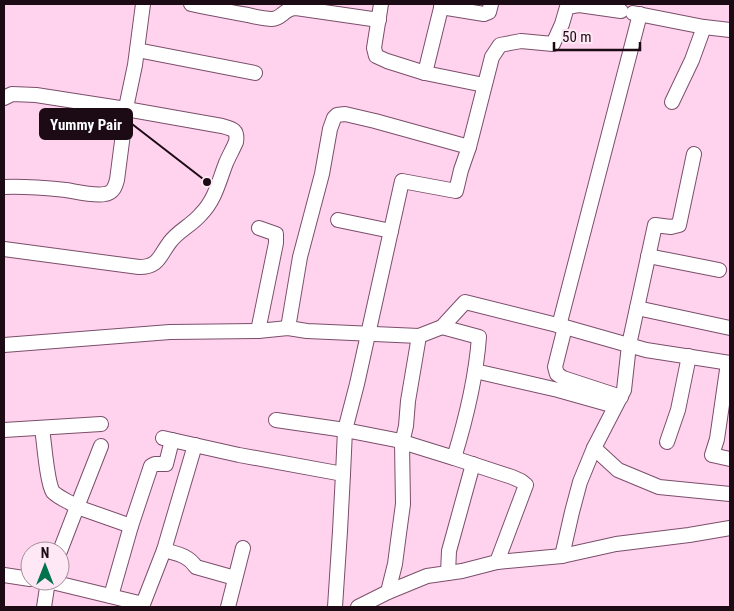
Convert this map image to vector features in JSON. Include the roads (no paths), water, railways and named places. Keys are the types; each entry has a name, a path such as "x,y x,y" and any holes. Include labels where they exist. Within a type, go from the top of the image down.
{"street":[{"path":"4,187 52,188 97,194 112,192 117,180 143,4"},
{"path":"191,4 274,19 286,10 296,8 379,20"},
{"path":"381,4 374,48 376,56 425,73 484,85"},
{"path":"425,73 441,6 484,14 490,12 491,4"},
{"path":"335,607 345,430 369,334 402,181 456,191 492,57 500,45 521,41 553,44 566,6 622,8 640,14 704,27 730,30"},
{"path":"618,402 563,378 557,374 555,367 562,326 640,14"},
{"path":"672,102 692,60 704,27"},
{"path":"137,50 255,73"},
{"path":"4,98 12,94 36,95 222,126 234,130 236,133 236,142 211,202 202,214 181,230 153,264 147,266 74,259 4,249"},
{"path":"288,328 300,257 322,174 330,129 334,118 345,114 468,147"},
{"path":"562,556 580,482 594,448 624,390 629,345 655,225 670,227 679,225 694,154"},
{"path":"338,220 391,231"},
{"path":"258,331 276,243 276,234 259,228"},
{"path":"648,256 719,270"},
{"path":"4,345 170,332 258,331 288,328 307,331 419,336 442,327 465,302 562,326 646,350 729,363 717,439 712,455 730,459"},
{"path":"637,308 730,328"},
{"path":"442,327 479,337 477,362 460,440 454,458"},
{"path":"388,592 395,564 403,504 402,443 419,336"},
{"path":"667,442 678,410 689,356"},
{"path":"475,370 618,402"},
{"path":"276,420 396,440 521,481 526,485 497,562"},
{"path":"4,430 101,424"},
{"path":"42,428 48,473 52,489 56,495 77,507 131,526"},
{"path":"111,596 151,466 166,464 167,439 239,455 342,474"},
{"path":"70,586 146,606 195,445"},
{"path":"64,541 101,446"},
{"path":"594,448 618,470 659,487 730,494"},
{"path":"448,573 449,551 473,464"},
{"path":"358,607 427,576 462,571 497,562 562,556 616,544 730,528"},
{"path":"228,607 243,548"},
{"path":"164,550 186,556 196,567 235,578"},
{"path":"4,576 20,578"},
{"path":"44,607 46,591"}],"place":[{"name":"Yummy Pair","path":"207,182"}]}
